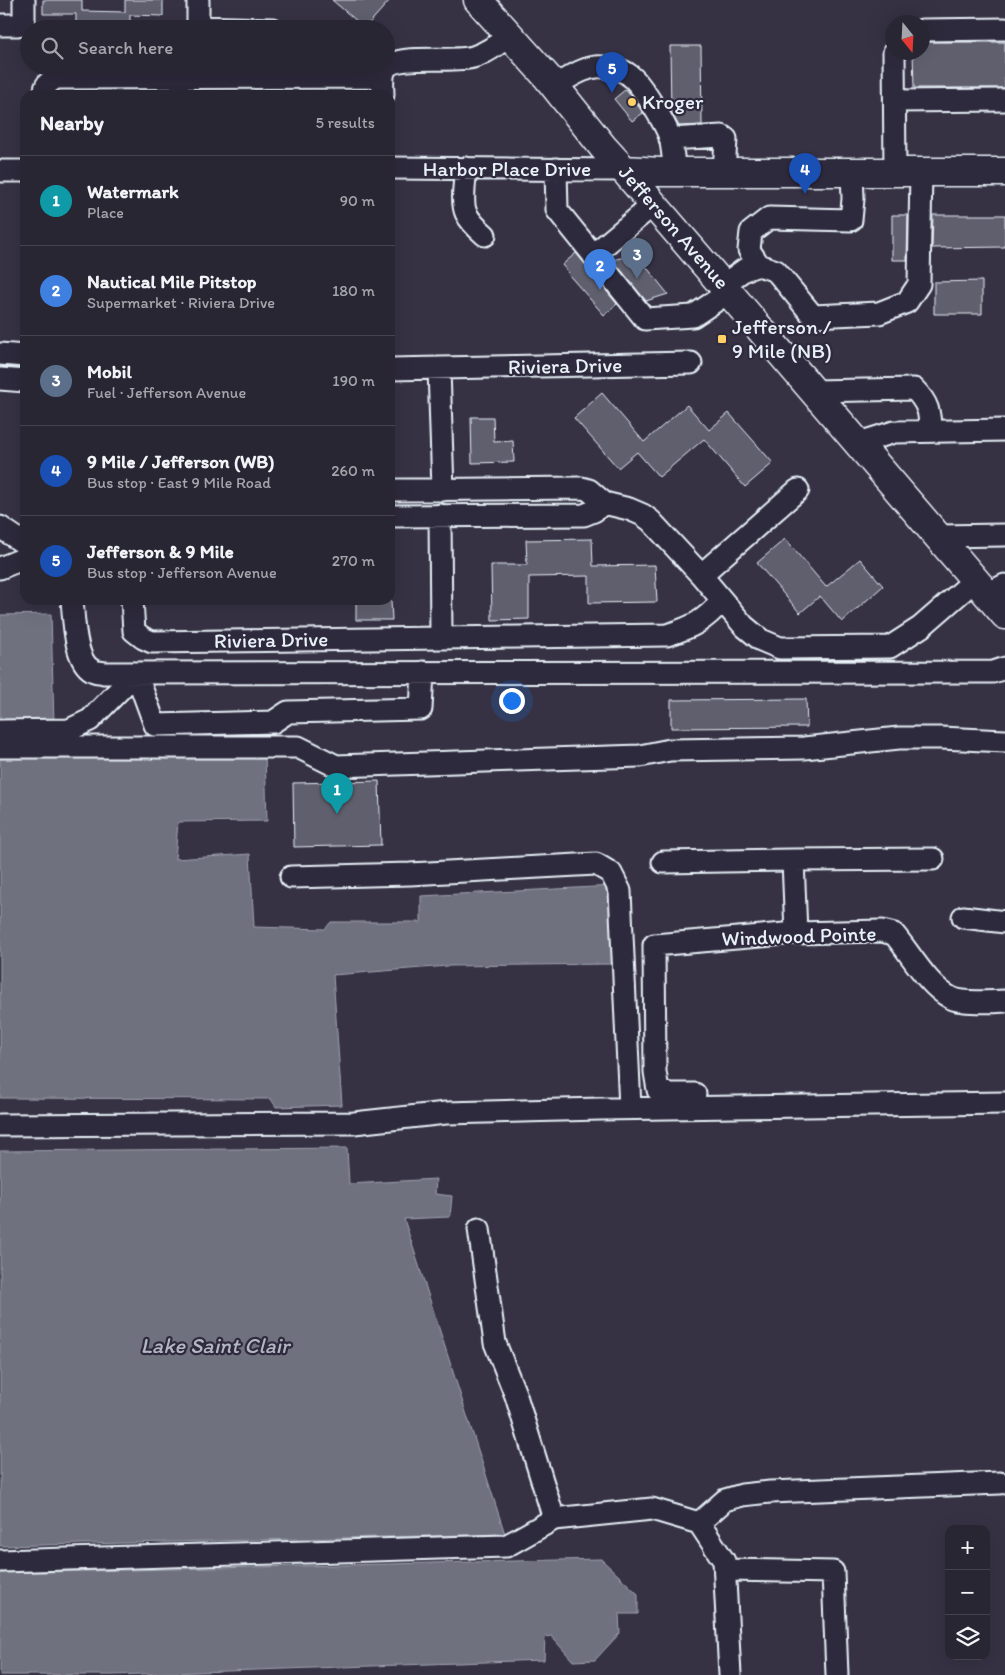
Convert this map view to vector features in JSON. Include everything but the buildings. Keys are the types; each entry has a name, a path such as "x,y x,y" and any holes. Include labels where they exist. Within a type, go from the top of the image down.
{"main road":[{"name":"Jefferson Avenue","path":"478,0 554,86 603,147 938,536 989,586 1005,615"},
{"path":"624,170 675,172 1005,172"}],"street":[{"path":"24,0 24,20"},
{"path":"198,0 198,20"},
{"path":"0,25 20,25"},
{"path":"930,30 1005,28"},
{"path":"395,64 402,60 472,58 487,52 510,35"},
{"path":"852,172 851,220 769,218 751,232 749,250 759,265 776,271 813,316 879,313 907,302 919,284 908,172 895,101 894,60"},
{"path":"554,86 588,69 602,66 620,69 635,80 662,120 670,139 675,172"},
{"path":"44,90 49,82 57,78 383,86"},
{"path":"895,101 1005,100"},
{"path":"670,139 722,136 726,139 724,172"},
{"name":"Harbor Place Drive","path":"395,168 624,170"},
{"path":"466,168 465,212 472,223 485,236"},
{"path":"556,169 557,210 645,319 693,316 744,270 759,265"},
{"path":"0,171 20,171"},
{"path":"593,255 654,204"},
{"path":"0,354 20,356"},
{"path":"0,361 20,362"},
{"name":"Riviera Drive","path":"395,369 691,363"},
{"path":"439,369 443,490"},
{"path":"0,380 20,381"},
{"path":"814,391 914,389 923,398 930,413 930,431"},
{"path":"859,443 894,432 1005,430"},
{"path":"395,490 582,488 589,490 604,503 629,509 651,520 744,626 761,640 780,648 890,646 989,586"},
{"path":"701,575 798,490"},
{"path":"395,516 584,515 594,511 604,503"},
{"path":"440,515 441,638"},
{"path":"0,527 20,541"},
{"path":"938,536 1005,535"},
{"path":"0,568 20,560"},
{"name":"Riviera Drive","path":"132,605 134,631 152,642 668,635 686,629 708,616 722,601"},
{"path":"73,605 77,646 85,663 92,670 104,673 993,672 1005,668"},
{"path":"136,673 155,725 273,722 288,712 421,709 423,672"},
{"path":"0,731 70,730 90,720 136,673"},
{"path":"0,747 298,747 336,766 640,756 670,750 804,748 899,738 1005,741"},
{"path":"663,862 933,859"},
{"path":"793,860 796,932"},
{"path":"290,877 410,874 596,864 611,873 620,891 630,1108"},
{"path":"962,917 1005,922"},
{"name":"Windwood Pointe","path":"1005,1002 952,999 928,979 894,934 882,931 796,932 654,945 655,1072 658,1090 670,1094 853,1095 1005,1091"},
{"path":"600,1109 629,1083"},
{"path":"0,1125 354,1123 446,1113 630,1108 1005,1103"},
{"path":"478,1229 495,1343 516,1396 554,1519"},
{"path":"699,1524 725,1500 742,1494 1000,1483"},
{"path":"0,1561 506,1546 554,1519 652,1509 699,1524 724,1561 730,1675"},
{"path":"725,1570 833,1572 837,1675"}],"water":[{"path":"51,614 54,725 0,725 0,615"},
{"path":"0,753 265,753 267,821 178,822 175,859 250,854 254,927 325,929 331,922 421,922 421,896 614,886 613,964 448,966 333,975 342,1105 276,1107 271,1099 0,1098"},
{"name":"Lake Saint Clair","path":"347,1148 349,1184 436,1179 435,1194 452,1196 450,1217 404,1219 505,1534 0,1546 0,1151"},
{"path":"601,1559 638,1594 638,1614 619,1614 620,1633 595,1660 573,1661 551,1636 545,1637 544,1660 113,1675 0,1675 0,1573"}],"place":[{"name":"Jefferson & 9 Mile","path":"612,93"},
{"name":"Kroger","path":"632,102"},
{"name":"9 Mile / Jefferson (WB)","path":"805,194"},
{"name":"Mobil","path":"637,279"},
{"name":"Nautical Mile Pitstop","path":"600,290"},
{"name":"Jefferson / 9 Mile (NB)","path":"722,339"},
{"name":"Watermark","path":"337,814"}]}
